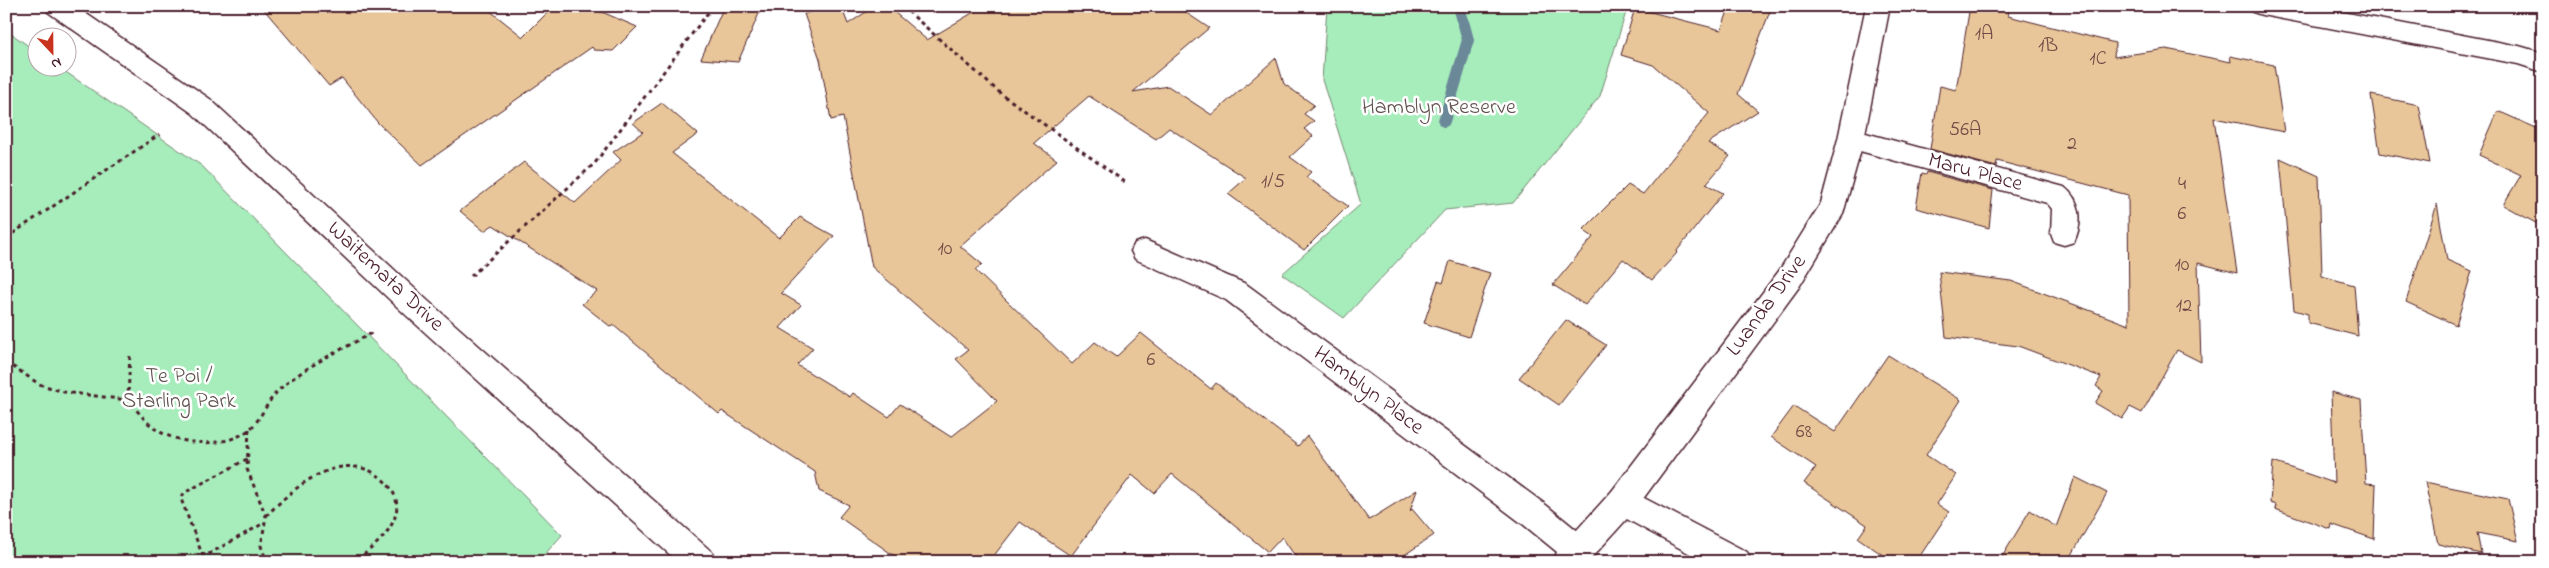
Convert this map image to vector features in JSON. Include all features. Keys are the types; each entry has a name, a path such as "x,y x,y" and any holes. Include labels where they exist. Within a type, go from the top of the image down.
{"street":[{"name":"Waitemata Drive","path":"57,6 201,106 234,134 417,308 701,562"},
{"name":"Luanda Drive","path":"1574,556 1622,501 1790,279 1834,206 1851,140 1878,6"},
{"path":"2262,6 2519,55 2543,63"},
{"name":"Maru Place","path":"1851,140 2055,195 2063,200 2068,207 2064,234"},
{"name":"Hamblyn Place","path":"1145,250 1236,292 1535,515 1574,556"},
{"path":"1622,501 1736,562"}],"path":[{"path":"471,276 596,163 713,6"},
{"path":"902,6 1000,93 1125,182"},
{"path":"6,238 160,134"},
{"path":"6,362 39,384 64,392 128,400 154,428 182,440 207,443 233,436 249,429 280,389 313,366 375,331"},
{"path":"128,400 130,352"},
{"path":"249,429 246,469 266,516"},
{"path":"247,459 184,493 181,499 202,554 207,554 264,523"},
{"path":"267,562 261,546 266,516 290,492 322,474 343,467 367,468 384,479 393,488 399,503 396,517 384,536 372,550 354,562"}],"green space":[{"name":"Hamblyn Reserve","path":"1327,6 1628,6 1600,96 1513,203 1445,210 1344,318 1282,274 1361,204 1322,80"},
{"name":"Te Poi / Starling Park","path":"6,30 28,46 28,78 74,78 202,166 562,535 538,562 6,562"}],"building":[{"path":"261,6 484,6 523,37 554,6 588,6 637,27 613,51 594,50 592,47 422,165 378,123 342,78 329,86"},
{"path":"724,6 761,9 738,62 701,59"},
{"path":"831,6 841,6 848,24 875,6 887,6 927,40 984,6 1176,6 1209,28 1133,92 1168,86 1212,115 1276,58 1284,84 1314,105 1304,114 1314,121 1304,129 1313,136 1290,157 1311,172 1306,177 1348,206 1304,250 1228,194 1246,178 1169,128 1156,139 1089,96 1034,143 1057,160 960,246 982,264 975,270 1072,364 1095,342 1116,357 1141,333 1211,389 1216,383 1298,446 1307,436 1369,520 1417,490 1410,511 1412,509 1434,535 1394,562 1299,562 1282,537 1268,552 1172,474 1154,493 1132,475 1071,556 1020,522 989,562 903,562 839,517 849,505 819,491 815,472 722,411 719,414 613,325 611,327 582,304 597,291 493,225 484,231 460,211 524,162 575,203 621,160 613,152 643,132 633,123 662,103 698,134 672,153 779,238 800,217 834,236 781,293 801,305 780,328 813,348 797,365 850,397 853,393 889,417 900,404 951,437 997,401 956,359 968,350 872,267 843,117 831,120 820,59 804,14"},
{"path":"1730,6 1772,6 1738,94 1758,111 1708,143 1730,156 1706,184 1723,193 1677,253 1652,280 1623,259 1585,305 1553,285 1593,237 1583,230 1628,185 1643,194 1709,113 1653,65 1621,55 1635,8 1721,30"},
{"path":"1970,6 1988,6 2009,11 2008,16 2115,43 2114,57 2166,49 2231,62 2230,56 2274,65 2284,132 2214,118 2237,273 2198,263 2201,362 2177,350 2142,413 2130,407 2122,419 2095,403 2103,391 2096,386 2101,377 2018,346 1946,337 1939,272 2011,281 2129,325 2128,195 1997,161 1996,167 1930,149 1940,86 1956,90"},
{"path":"2371,95 2419,105 2430,163 2380,153"},
{"path":"2498,111 2543,131 2543,227 2503,205 2521,175 2479,155"},
{"path":"2280,158 2319,176 2322,276 2354,285 2358,336 2308,323 2308,314 2294,310"},
{"path":"1927,172 1993,190 1989,228 1916,208 1922,173 1926,174"},
{"path":"2437,204 2447,260 2472,271 2456,325 2406,302"},
{"path":"1450,261 1490,273 1469,337 1424,323 1438,281 1443,283"},
{"path":"1566,320 1606,345 1559,405 1519,378"},
{"path":"1888,355 1961,400 1926,455 1956,475 1937,504 1949,512 1916,562 1893,562 1858,538 1867,525 1804,483 1816,467 1771,437 1794,406 1835,432"},
{"path":"2331,392 2361,400 2366,483 2376,484 2374,539 2331,524 2330,529 2275,509 2276,505 2270,503 2273,462 2334,483"},
{"path":"2075,477 2107,493 2068,562 1999,562 2030,510 2056,527"},
{"path":"2425,482 2508,499 2518,541 2477,533 2481,554 2438,544"}],"waterway":[{"path":"1444,121 1468,40 1459,6"}]}
